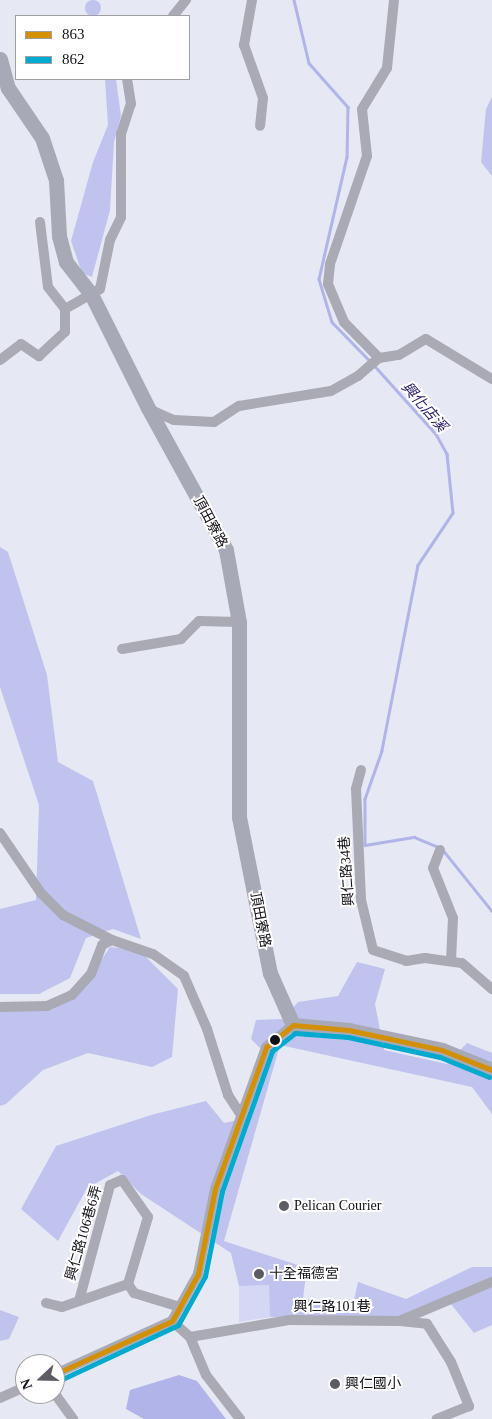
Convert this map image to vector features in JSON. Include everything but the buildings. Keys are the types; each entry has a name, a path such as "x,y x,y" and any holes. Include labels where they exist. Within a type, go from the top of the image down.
{"street":[{"path":"174,15 186,0"},
{"path":"252,0 244,45 263,98 260,126"},
{"path":"379,358 344,322 328,284 330,264 367,156 362,109 387,68 394,0"},
{"name":"頂田寮路","path":"0,59 8,88 42,138 53,172 59,236 66,262 91,294 148,408 226,550 239,622 239,816 270,973 293,1025"},
{"path":"66,309 100,289 110,240 121,218 121,134 131,104 127,80"},
{"path":"0,360 21,344 39,356 65,332 66,309 48,287 40,222"},
{"path":"148,408 174,420 214,422 239,406 331,391 358,376 379,358 399,355 426,339 492,379"},
{"path":"122,649 181,639 199,621 239,622"},
{"name":"興仁路34巷","path":"361,770 356,789 361,900 373,950 406,961 451,961 462,963 492,989"},
{"path":"0,833 41,893 63,915 112,940 153,954 184,976 207,1029 228,1095 241,1115"},
{"path":"440,850 433,868 453,918 451,961"},
{"path":"0,1007 47,1006 72,995 90,974 102,945 112,940"},
{"path":"65,1369 172,1321 198,1274 215,1189 266,1047 293,1025 349,1030 442,1050 492,1070"},
{"name":"興仁路106巷6弄","path":"79,1301 110,1185 122,1180 148,1217 128,1284"},
{"name":"興仁路101巷","path":"190,1336 289,1320 398,1321 492,1282"},
{"path":"46,1303 62,1307 128,1284 134,1293 180,1307"},
{"path":"172,1321 190,1336 206,1375 240,1419"},
{"path":"398,1321 427,1324 451,1362 469,1406 436,1419"},
{"path":"0,1398 15,1391"},
{"path":"63,1404 74,1419"}],"shaded area":[{"path":"93,0 99,2 99,14 87,14 85,8 87,2"},
{"path":"105,80 116,80 121,116 114,142 110,210 92,277 82,273 71,241 93,162 108,125"},
{"path":"492,97 492,176 481,162 486,109"},
{"path":"0,547 8,552 47,675 58,762 93,781 141,939 113,929 86,938 70,978 39,994 0,994 0,909 36,900 39,805 0,687"},
{"path":"110,947 139,950 178,989 172,1057 152,1067 88,1053 43,1070 6,1104 0,1106 0,1011 48,1011 81,991"},
{"path":"357,962 385,969 375,1004 384,1050 447,1064 467,1043 492,1053 492,1114 472,1087 280,1045 224,1241 307,1268 303,1298 352,1309 358,1282 406,1299 472,1267 492,1267 492,1325 474,1333 447,1299 397,1318 270,1317 269,1285 239,1286 231,1253 141,1194 118,1171 87,1188 58,1241 21,1209 56,1146 151,1115 206,1101 224,1123 247,1118 267,1055 251,1039 256,1020 283,1019 298,1002 338,996"},
{"path":"270,1285 270,1317 239,1322 239,1286"},
{"path":"0,1310 19,1317 9,1339 0,1341"},
{"path":"179,1375 197,1381 226,1419 144,1419 126,1409 130,1390"}],"waterway":[{"name":"興化店溪","path":"294,0 309,63 348,107 347,157 319,279 332,322 370,361"},
{"name":"興化店溪","path":"374,365 436,434 447,454 453,513 418,565 382,751 365,799 365,845 414,837 439,847"},
{"name":"興化店溪","path":"443,850 492,911"}],"transit line":[{"name":"863","path":"65,1369 172,1321 198,1274 215,1189 266,1047 293,1025 349,1030 442,1050 492,1070"},
{"name":"862","path":"65,1378 178,1325 205,1276 222,1191 272,1051 295,1033 348,1037 440,1057 489,1077"}],"place":[{"name":"Pelican Courier","path":"284,1206"},
{"name":"十全福德宮","path":"259,1274"},
{"name":"興仁國小","path":"335,1384"}]}
